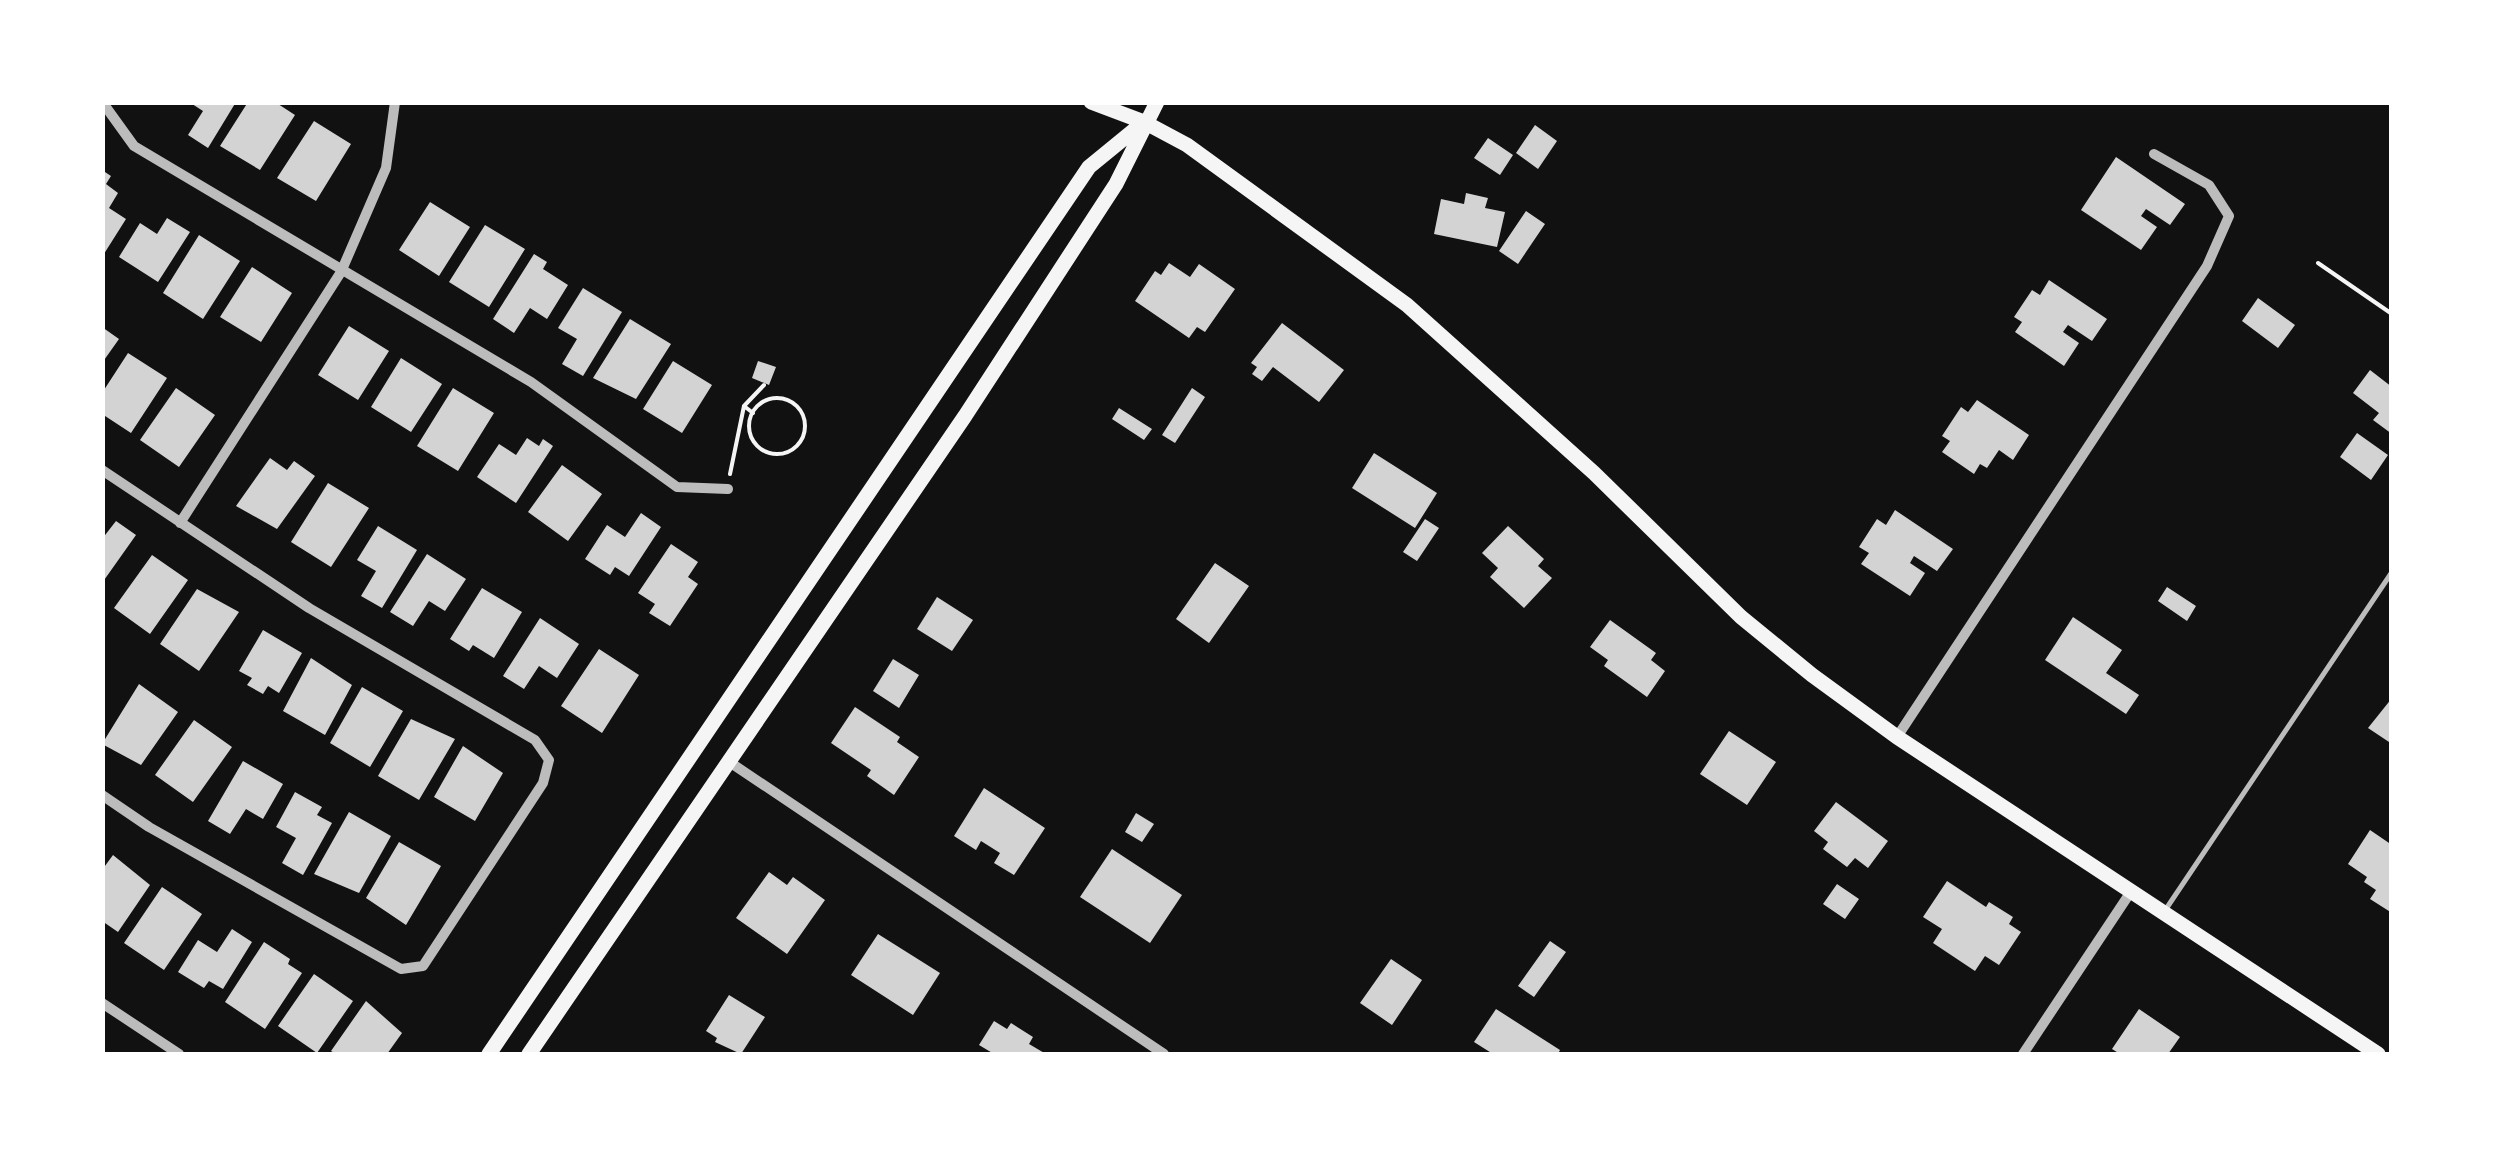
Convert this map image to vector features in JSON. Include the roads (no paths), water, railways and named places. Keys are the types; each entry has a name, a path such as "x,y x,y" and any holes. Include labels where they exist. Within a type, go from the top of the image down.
{"main road":[{"path":"1091,102 1144,122 1249,186 1407,305 1580,460 1741,617 1896,738 2378,1054"},
{"path":"1132,102 1144,122"},
{"path":"529,1054 954,432 1116,184 1157,102"},
{"path":"490,1054 1089,166 1144,122"},
{"path":"702,742 728,760"}],"street":[{"path":"180,523 341,272 386,168 395,102"},
{"path":"103,103 134,146 531,382 677,487 728,489"},
{"path":"1896,738 2207,266 2230,216 2209,185 2154,154"},
{"path":"102,470 309,608 535,740 549,760 543,783 423,966 401,969 183,846 102,795"},
{"path":"728,760 1164,1054"},
{"path":"2023,1054 2132,890"},
{"path":"102,1003 179,1054"}],"lane":[{"path":"2165,912 2392,572"}]}
